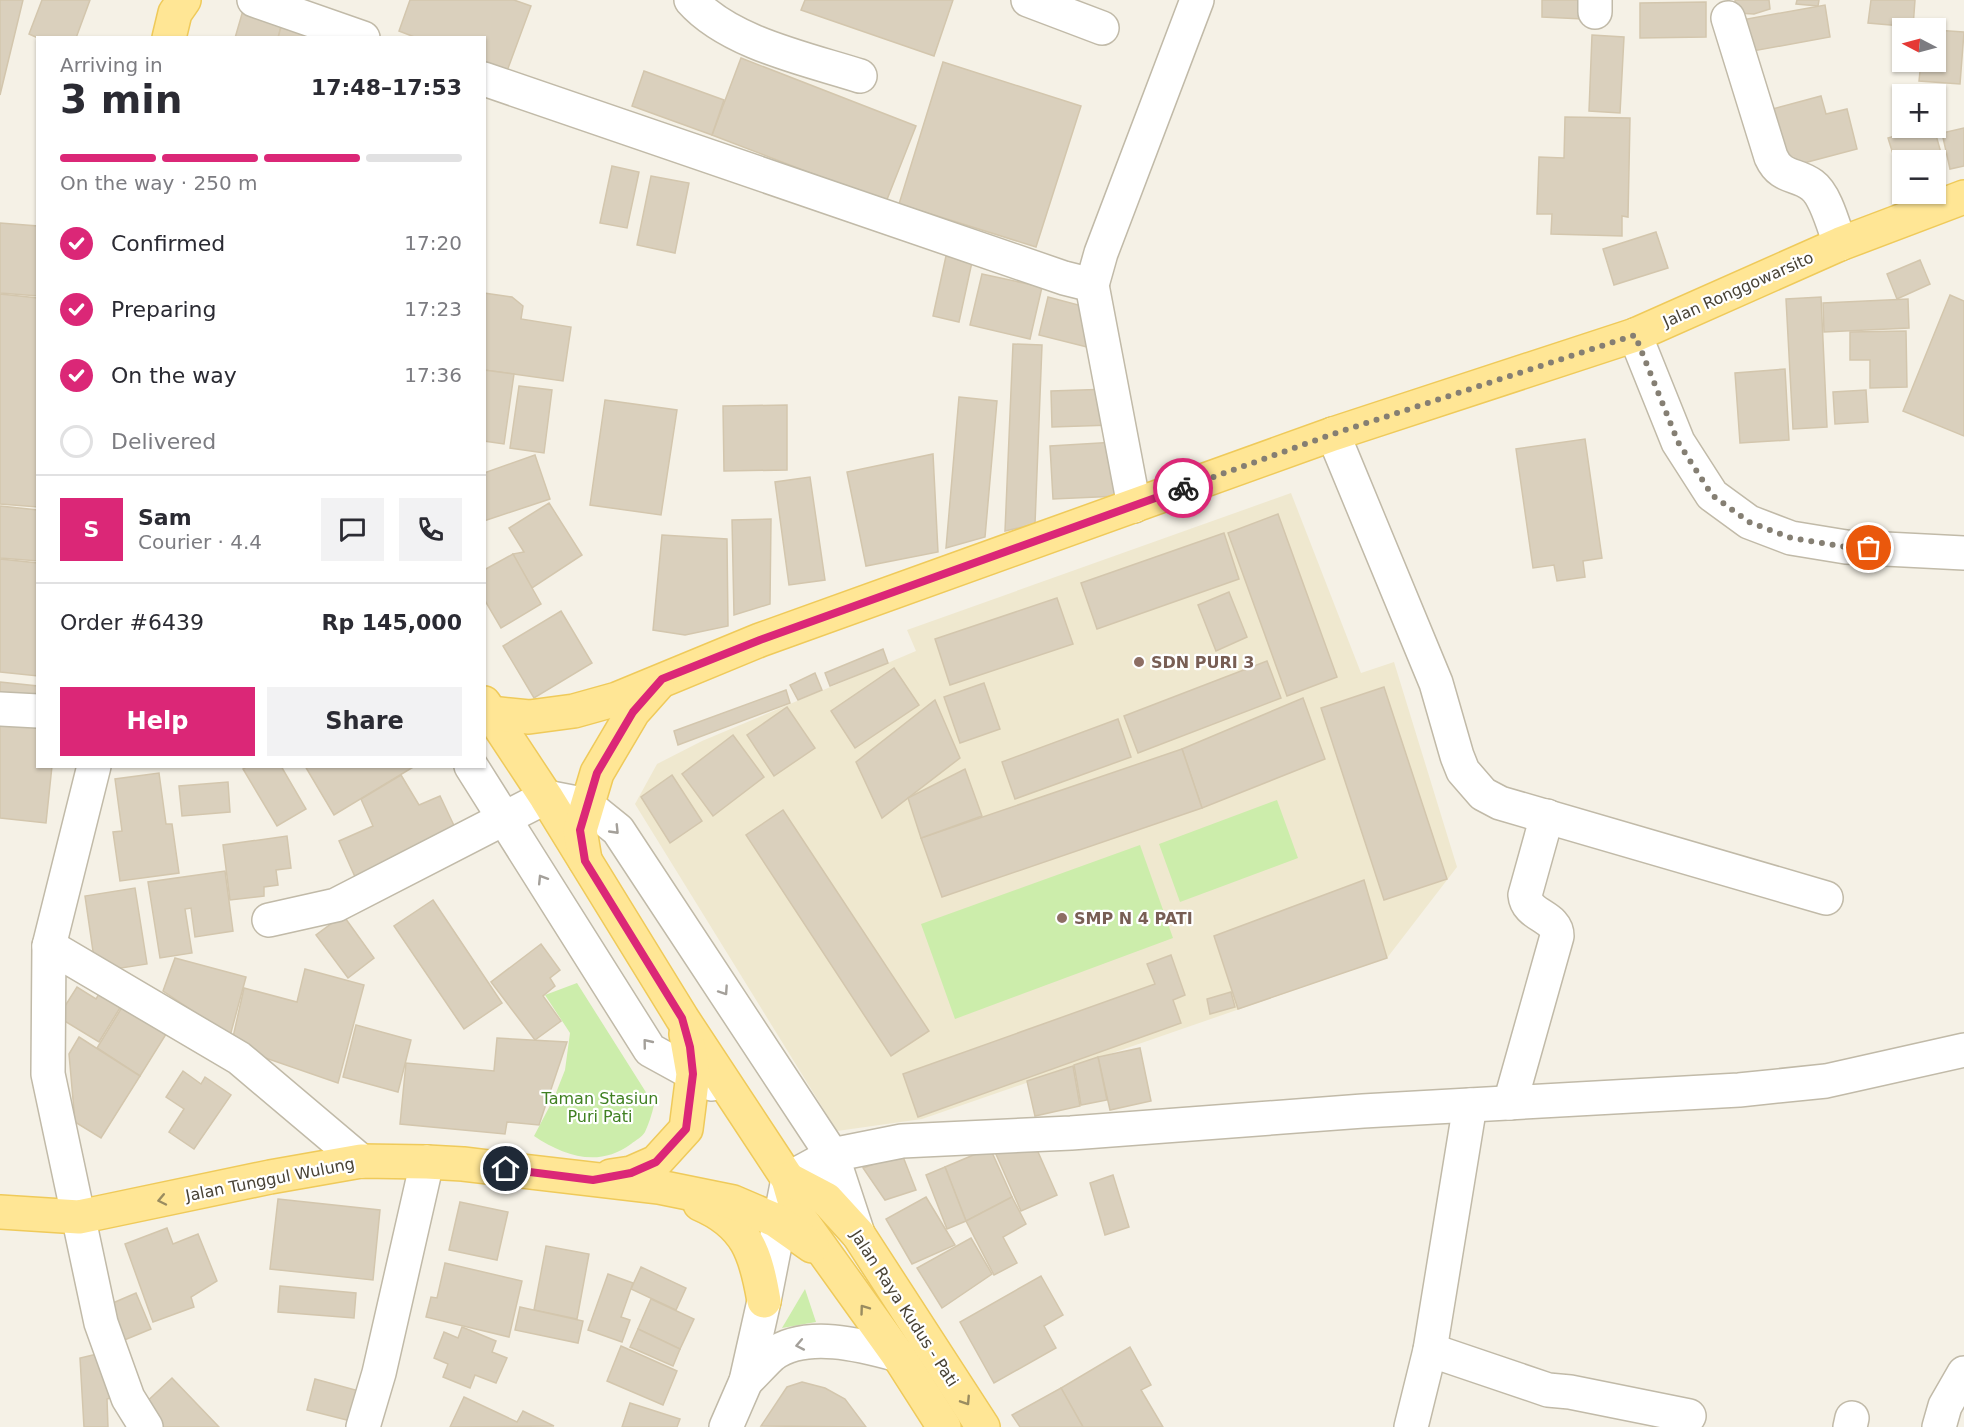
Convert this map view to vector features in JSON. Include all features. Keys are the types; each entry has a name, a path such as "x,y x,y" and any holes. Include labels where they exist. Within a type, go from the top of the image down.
{"main road":[{"path":"169,36 175,13 184,0"},
{"path":"191,36 196,0"},
{"name":"Jalan Ronggowarsito","path":"488,708 529,717 574,711 617,699 760,640 1333,434 1635,335 1840,244 1964,197"},
{"path":"585,861 580,830 597,773 633,712 662,679"},
{"path":"488,708 546,797 682,1018 788,1179"},
{"path":"604,1181 656,1162 686,1129 693,1074 690,1047 682,1018"},
{"name":"Jalan Tunggul Wulung","path":"0,1212 79,1218 270,1177 361,1161 463,1164 659,1186"},
{"name":"Jalan Raya Kudus - Pati","path":"788,1179 826,1198 858,1234 983,1427"},
{"name":"Jalan Raya Kudus - Pati","path":"788,1179 799,1217 898,1355 944,1427"},
{"path":"659,1186 733,1202 779,1223 825,1255"},
{"path":"659,1186 712,1209 730,1222 753,1253 759,1269 764,1301"}],"street":[{"path":"254,0 357,36"},
{"path":"691,0 701,12 747,40 860,76"},
{"path":"1028,0 1102,28"},
{"path":"1134,506 1092,285 1101,254 1197,0"},
{"path":"1728,18 1775,167 1781,172 1811,184 1820,192 1840,244"},
{"path":"486,80 1064,278 1092,285"},
{"path":"1635,335 1678,442 1712,495 1749,522 1791,538 1846,547 1964,553"},
{"path":"1333,434 1436,683 1463,771 1483,794 1500,803 1826,898"},
{"path":"0,709 36,711"},
{"path":"94,768 49,946 48,1074 101,1323 128,1398 146,1427"},
{"path":"472,768 650,1050 732,1095"},
{"path":"269,920 336,905 546,797 587,806 618,830 832,1155 858,1234"},
{"path":"1510,1102 1557,936 1554,925 1526,904 1525,895 1547,816"},
{"path":"49,946 239,1058 361,1161"},
{"path":"726,1427 746,1381 788,1179 832,1155 902,1141 1071,1133 1363,1111 1740,1090 1826,1081 1964,1050"},
{"path":"1411,1427 1430,1350 1470,1105"},
{"path":"363,1427 379,1373 427,1162"},
{"path":"746,1381 774,1354 793,1346 824,1341 855,1343 898,1355"},
{"path":"1430,1350 1548,1390 1570,1392 1689,1416"},
{"path":"1939,1427 1945,1406 1964,1373"}],"shaded area":[{"name":"SMP N 4 PATI","path":"1291,493 1361,673 1394,662 1457,867 1387,958 922,1119 837,1131 635,804 657,764 702,741 916,651 907,630"}],"green space":[{"path":"1277,800 1298,858 1180,902 1159,844"},
{"path":"1140,845 1173,938 955,1019 921,924"},
{"name":"Taman Stasiun Puri Pati","path":"577,983 654,1105 645,1132 631,1144 607,1156 569,1154 534,1136 554,1098 565,1070 570,1033 545,995"},
{"path":"805,1289 816,1322 782,1328"}],"building":[{"path":"0,0 23,0 0,95"},
{"path":"42,0 90,0 77,36 36,37 29,34"},
{"path":"410,0 514,0 531,6 507,71 486,63 486,36 412,36 399,31"},
{"path":"805,0 953,0 934,56 801,10"},
{"path":"1542,0 1585,0 1583,19 1542,17"},
{"path":"1735,0 1769,0 1770,9 1754,14 1736,13"},
{"path":"1797,0 1819,0 1818,6 1796,4"},
{"path":"1871,0 1915,0 1914,18 1892,18 1892,25 1868,23"},
{"path":"1706,2 1706,37 1640,38 1640,3"},
{"path":"1825,5 1830,37 1742,53 1736,21"},
{"path":"244,7 283,19 279,36 236,36"},
{"path":"283,19 325,36 279,36"},
{"path":"1946,31 1964,32 1960,84 1919,81 1920,72 1946,72"},
{"path":"1592,35 1624,37 1620,113 1589,111"},
{"path":"741,58 916,126 886,202 712,135"},
{"path":"943,62 1081,106 1036,247 899,204"},
{"path":"644,71 724,100 712,135 632,106"},
{"path":"1821,96 1826,114 1847,109 1857,149 1781,169 1765,111"},
{"path":"1565,117 1630,118 1628,217 1622,216 1622,236 1551,234 1552,214 1537,214 1539,157 1564,158"},
{"path":"1964,128 1964,166 1950,169 1943,138 1946,138 1946,132"},
{"path":"1888,138 1937,138 1940,150 1892,151"},
{"path":"612,166 639,172 627,228 600,223"},
{"path":"651,176 689,183 675,253 637,245"},
{"path":"0,223 36,226 36,296 0,293"},
{"path":"1656,232 1668,268 1614,285 1603,249"},
{"path":"946,256 972,262 959,322 933,316"},
{"path":"1920,260 1930,284 1897,299 1887,274"},
{"path":"982,274 1042,287 1030,339 970,325"},
{"path":"486,293 512,297 523,306 521,319 571,327 563,381 486,370"},
{"path":"0,294 36,298 36,507 0,504"},
{"path":"1950,295 1964,301 1964,436 1903,411"},
{"path":"1048,297 1086,307 1091,348 1039,335"},
{"path":"1821,297 1827,427 1793,429 1786,299"},
{"path":"1908,299 1909,328 1824,332 1823,303"},
{"path":"1906,331 1907,387 1870,388 1870,360 1850,360 1850,332"},
{"path":"1013,344 1042,345 1035,524 1005,531"},
{"path":"1785,369 1789,440 1740,443 1735,373"},
{"path":"486,370 514,374 504,444 486,441"},
{"path":"519,386 552,390 544,453 510,448"},
{"path":"1111,389 1112,425 1052,427 1051,391"},
{"path":"1866,390 1868,422 1835,424 1833,392"},
{"path":"959,397 997,401 985,537 946,548"},
{"path":"605,400 677,410 661,515 590,505"},
{"path":"787,405 787,470 724,471 723,406"},
{"path":"1585,439 1602,558 1583,561 1585,577 1557,581 1554,565 1533,568 1516,449"},
{"path":"1116,442 1119,496 1053,499 1050,446"},
{"path":"933,454 938,552 866,566 847,472"},
{"path":"535,455 550,499 486,520 486,472"},
{"path":"810,477 825,580 789,585 775,482"},
{"path":"549,503 582,555 532,588 513,554 524,552 509,528"},
{"path":"0,506 36,510 36,561 0,558"},
{"path":"1278,514 1337,677 1287,696 1228,533"},
{"path":"771,519 770,604 734,615 732,520"},
{"path":"1224,533 1239,579 1097,629 1081,583"},
{"path":"662,535 727,539 728,626 685,635 653,630"},
{"path":"513,554 541,604 501,628 486,602 486,569"},
{"path":"0,559 36,563 36,676 0,672"},
{"path":"1229,592 1247,637 1216,651 1198,605"},
{"path":"1057,598 1073,644 950,685 935,639"},
{"path":"561,611 592,663 534,698 503,646"},
{"path":"883,649 888,663 830,686 825,673"},
{"path":"1267,661 1281,698 1138,753 1124,716"},
{"path":"894,668 919,705 855,748 831,711"},
{"path":"815,673 822,690 798,700 790,685"},
{"path":"0,682 36,686 36,768 52,768 46,823 0,818"},
{"path":"984,683 1000,729 960,743 944,697"},
{"path":"1384,687 1447,879 1384,900 1321,708"},
{"path":"786,690 790,703 678,745 674,731"},
{"path":"1303,698 1325,759 1202,808 1182,749"},
{"path":"935,700 960,758 882,818 856,762"},
{"path":"787,707 815,748 774,776 747,735"},
{"path":"1118,719 1131,757 1015,799 1002,762"},
{"path":"733,735 764,777 713,816 682,774"},
{"path":"1182,749 1202,808 942,897 921,838"},
{"path":"282,768 306,809 277,826 243,769"},
{"path":"306,768 412,768 334,815"},
{"path":"965,769 982,816 921,838 908,798"},
{"path":"159,773 166,824 172,824 179,873 120,881 113,832 122,831 115,779"},
{"path":"401,775 419,805 440,796 458,834 356,879 339,841 373,826 361,799"},
{"path":"672,775 702,821 670,843 641,797"},
{"path":"228,782 230,812 182,816 179,786"},
{"path":"783,810 929,1031 891,1056 746,835"},
{"path":"287,836 291,868 276,870 278,885 264,887 264,896 230,900 223,845"},
{"path":"225,871 233,931 195,937 191,908 185,909 192,953 160,958 148,882"},
{"path":"1364,880 1387,958 1238,1009 1214,936"},
{"path":"135,888 147,964 96,972 85,896"},
{"path":"433,900 502,1003 464,1029 394,926"},
{"path":"343,915 374,958 348,978 316,935"},
{"path":"541,944 560,970 550,978 555,986 543,996 561,1021 535,1040 491,982"},
{"path":"1171,955 1185,995 1173,1000 1181,1023 918,1117 903,1074 1155,984 1147,964"},
{"path":"175,958 246,977 230,1036 163,991"},
{"path":"305,969 364,985 338,1083 231,1046 244,988 297,1002"},
{"path":"105,984 126,998 99,1042 58,1017 77,987 96,999"},
{"path":"1231,992 1235,1007 1210,1014 1207,999"},
{"path":"124,1004 168,1031 140,1076 97,1048"},
{"path":"356,1025 411,1040 398,1092 343,1077"},
{"path":"79,1037 140,1076 101,1138 75,1122 69,1054"},
{"path":"497,1038 567,1042 539,1125 507,1122 505,1134 400,1124 406,1063 494,1071"},
{"path":"1140,1048 1151,1101 1110,1110 1098,1057"},
{"path":"1098,1057 1107,1100 1081,1105 1074,1065"},
{"path":"1073,1066 1080,1106 1035,1116 1027,1081"},
{"path":"183,1071 201,1084 205,1077 231,1095 194,1149 169,1132 184,1109 166,1097"},
{"path":"1031,1136 1057,1195 1021,1211 995,1152"},
{"path":"990,1148 1012,1197 966,1221 945,1167"},
{"path":"902,1154 916,1190 885,1200 863,1168"},
{"path":"945,1167 966,1221 947,1229 926,1175"},
{"path":"1113,1175 1129,1227 1105,1235 1090,1183"},
{"path":"926,1197 955,1245 912,1264 886,1219"},
{"path":"1012,1197 1026,1224 1003,1237 1017,1263 994,1275 966,1221"},
{"path":"278,1199 380,1210 373,1280 270,1269"},
{"path":"460,1202 508,1212 497,1260 449,1250"},
{"path":"167,1228 173,1244 198,1234 217,1281 191,1297 194,1307 153,1322 125,1244"},
{"path":"971,1238 992,1274 942,1308 917,1268"},
{"path":"546,1246 589,1254 577,1319 534,1310"},
{"path":"445,1263 522,1281 509,1337 426,1317 431,1297 437,1298"},
{"path":"641,1267 686,1288 676,1310 631,1289"},
{"path":"608,1274 633,1283 621,1317 630,1320 622,1342 588,1330"},
{"path":"1041,1276 1063,1315 1044,1326 1056,1348 994,1383 960,1322"},
{"path":"280,1286 356,1293 354,1318 278,1312"},
{"path":"136,1293 151,1329 122,1341 106,1306"},
{"path":"651,1299 694,1319 680,1349 638,1329"},
{"path":"520,1307 583,1321 578,1343 515,1330"},
{"path":"462,1327 496,1341 492,1352 507,1358 496,1383 475,1375 470,1388 443,1377 448,1364 434,1358 444,1332 458,1338"},
{"path":"638,1329 680,1349 673,1366 630,1347"},
{"path":"621,1346 677,1371 663,1405 607,1381"},
{"path":"1130,1347 1151,1385 1141,1390 1163,1427 1083,1427 1061,1388"},
{"path":"110,1351 123,1394 107,1399 108,1427 84,1427 80,1358"},
{"path":"172,1378 219,1427 161,1427 142,1406"},
{"path":"315,1379 359,1391 351,1421 307,1410"},
{"path":"802,1382 825,1388 845,1399 866,1427 761,1426 787,1387"},
{"path":"1061,1388 1083,1427 1020,1427 1012,1415"},
{"path":"464,1397 517,1422 523,1411 554,1426 450,1427"},
{"path":"630,1403 680,1419 677,1427 622,1427"}],"way so far":[{"path":"1183,488 1333,434 1635,335 1678,442 1712,495 1749,522 1791,538 1846,547 1869,548"}],"place":[{"name":"SDN PURI 3","path":"1139,662"},
{"name":"SMP N 4 PATI","path":"1062,918"}],"route":[{"path":"506,1169 593,1180 631,1173 656,1162 686,1129 693,1074 690,1047 682,1018 585,861 580,830 597,773 633,712 662,679 760,640 1183,488"}]}
